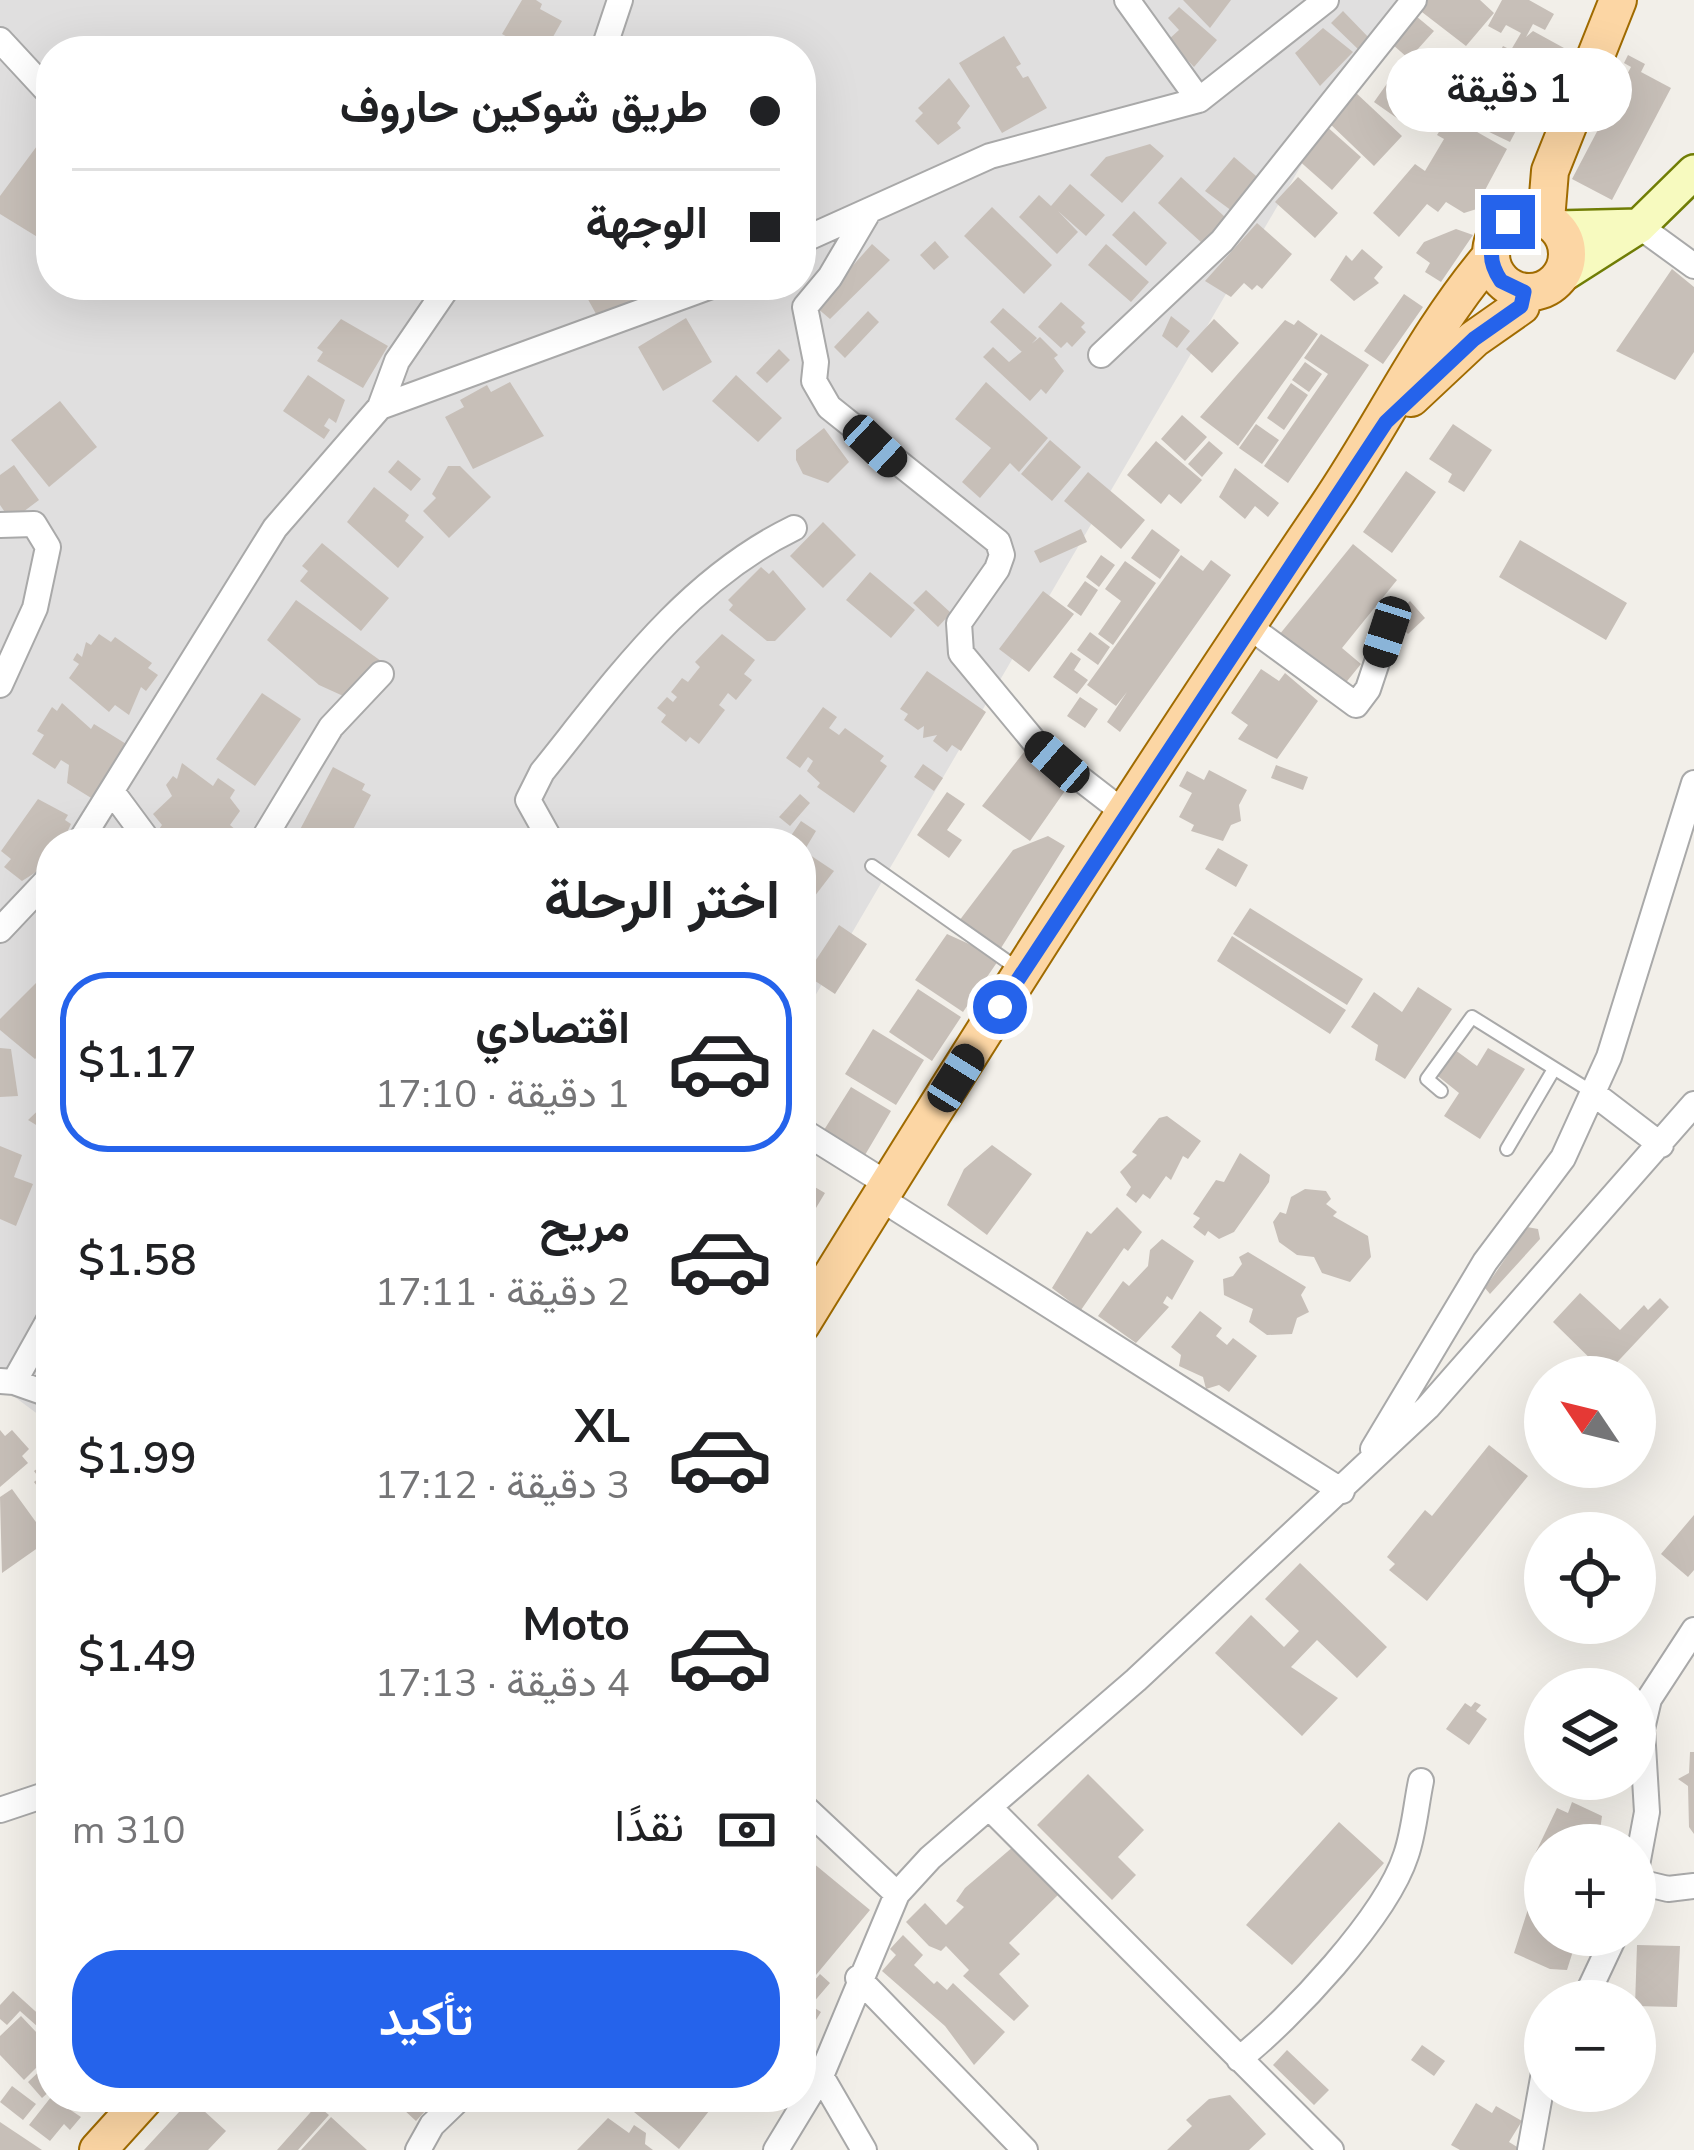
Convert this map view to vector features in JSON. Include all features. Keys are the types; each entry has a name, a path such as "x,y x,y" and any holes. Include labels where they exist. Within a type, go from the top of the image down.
{"main road":[{"path":"1559,278 1567,252 1551,224 1550,171 1618,0"},
{"path":"1508,222 1545,136 1589,65"},
{"path":"1490,256 1501,281 1524,292 1537,292 1639,226 1694,172"},
{"path":"816,1291 885,1191 1247,625 1386,422 1458,295 1490,256 1498,231 1520,217 1551,224 1639,226"},
{"path":"1386,422 1474,339 1521,306 1524,292"},
{"path":"98,2150 132,2112"}],"street":[{"path":"608,36 620,0"},
{"path":"1127,0 1199,100"},
{"path":"816,234 990,157 1199,100 1326,0"},
{"path":"1101,355 1222,241 1414,0"},
{"path":"0,40 36,79"},
{"path":"816,294 869,211"},
{"path":"1639,226 1694,266"},
{"path":"89,828 275,527 380,407 397,362 438,300"},
{"path":"380,407 673,300"},
{"path":"811,300 805,307 819,395 896,466 952,502 998,542 1002,555 997,569 958,622 961,653 1038,746 1126,814"},
{"path":"0,525 34,524 48,547 35,608 0,685"},
{"path":"544,828 529,800 542,772 696,590 748,550 794,528"},
{"path":"1247,625 1356,705 1368,689 1387,632"},
{"path":"270,828 331,727 381,674"},
{"path":"1351,1482 1485,1262 1564,1158 1593,1093 1694,783"},
{"path":"113,793 139,828"},
{"path":"0,930 36,892"},
{"path":"1593,1093 1661,1145"},
{"path":"816,2084 897,1894 930,1858 1351,1482 1502,1327 1694,1104"},
{"path":"816,1142 885,1191 1351,1482"},
{"path":"36,1338 7,1382 36,1391"},
{"path":"1645,1824 1646,1714 1657,1682 1694,1630"},
{"path":"1239,2059 1291,2014 1382,1898 1406,1858 1421,1781"},
{"path":"0,1810 36,1798"},
{"path":"990,1808 1331,2150"},
{"path":"816,1818 897,1894"},
{"path":"1656,1885 1694,1886"},
{"path":"858,1978 1025,2150"},
{"path":"821,2076 864,2150"},
{"path":"418,2150 445,2112"},
{"path":"776,2150 799,2112"},
{"path":"1530,2150 1537,2112"}],"lane":[{"path":"872,866 1022,972"},
{"path":"1442,1091 1427,1079 1469,1017 1593,1093"},
{"path":"1508,1149 1554,1069"}],"shaded area":[{"path":"0,0 1398,0 816,994 816,828 36,828 36,1413 0,1386"}],"building":[{"path":"522,0 536,0 542,4 540,9 562,21 554,36 502,34"},
{"path":"1183,0 1231,0 1210,28"},
{"path":"1426,0 1480,0 1494,13 1466,46 1418,9"},
{"path":"1502,0 1529,0 1554,14 1545,30 1533,24 1526,37 1533,31 1564,48 1542,90 1494,63 1503,46 1511,50 1521,33 1506,25 1501,33 1488,26"},
{"path":"1179,7 1217,40 1194,67 1168,40 1179,30 1168,18"},
{"path":"1343,11 1372,41 1361,52 1331,23"},
{"path":"1416,16 1434,31 1409,59 1392,44"},
{"path":"1323,28 1353,52 1320,86 1295,53"},
{"path":"1004,36 1021,64 1016,67 1023,78 1028,76 1047,108 1002,133 959,63"},
{"path":"1628,55 1645,64 1641,72 1671,88 1612,200 1572,179 1631,67 1624,63"},
{"path":"1486,64 1525,85 1514,105 1532,115 1527,125 1521,121 1510,142 1458,117"},
{"path":"1398,68 1425,86 1401,121 1374,102"},
{"path":"949,78 970,106 957,123 961,128 938,145 915,121 923,113 918,108"},
{"path":"1355,92 1402,136 1374,166 1327,121"},
{"path":"1449,116 1507,149 1484,192 1488,196 1483,207 1464,213 1446,202 1438,212 1427,204 1399,237 1373,213 1415,164 1425,171 1444,139 1437,135"},
{"path":"1325,125 1361,157 1332,190 1296,158"},
{"path":"1150,144 1164,156 1122,203 1090,175 1106,157"},
{"path":"36,147 36,236 0,214 0,196"},
{"path":"1234,157 1263,182 1236,214 1205,191"},
{"path":"1181,177 1225,217 1202,243 1158,203"},
{"path":"1298,177 1338,213 1315,238 1275,202"},
{"path":"1070,184 1105,215 1086,236 1058,211 1078,232 1057,254 1019,217 1039,195 1051,206"},
{"path":"992,207 1052,265 1024,294 964,236"},
{"path":"1134,211 1167,243 1146,266 1112,235"},
{"path":"1257,223 1292,254 1262,289 1257,285 1252,290 1244,283 1231,297 1205,281"},
{"path":"1456,229 1473,235 1441,282 1425,272 1430,263 1416,253 1424,242"},
{"path":"935,241 949,257 934,270 920,255"},
{"path":"872,244 890,260 830,319 816,307"},
{"path":"1106,244 1149,282 1131,302 1088,265"},
{"path":"1362,249 1383,267 1374,278 1379,283 1354,301 1330,280 1346,255 1352,261"},
{"path":"1672,269 1694,287 1694,352 1675,380 1616,351"},
{"path":"1404,294 1423,307 1383,364 1364,351"},
{"path":"588,300 637,300 600,321"},
{"path":"1061,302 1085,323 1081,327 1086,332 1072,347 1067,342 1061,348 1038,327"},
{"path":"1003,308 1037,338 1023,353 990,322"},
{"path":"868,311 879,322 845,358 834,347"},
{"path":"1171,316 1190,331 1177,348 1162,336"},
{"path":"686,318 712,362 663,391 638,347"},
{"path":"341,319 388,346 363,388 317,361 323,352 317,348"},
{"path":"1214,319 1239,343 1212,373 1186,349"},
{"path":"1285,320 1294,325 1298,320 1318,334 1238,446 1200,417"},
{"path":"1321,334 1369,365 1288,483 1264,466 1328,374 1304,358"},
{"path":"1040,337 1058,355 1054,358 1064,371 1046,394 1041,389 1030,401 983,357 993,347 1009,362"},
{"path":"779,349 790,360 767,383 756,373"},
{"path":"1305,362 1322,374 1309,392 1292,380"},
{"path":"308,375 345,400 336,423 329,418 324,426 330,430 324,439 283,411"},
{"path":"736,375 782,418 758,442 712,401"},
{"path":"510,382 544,436 473,469 445,417 464,407 460,400 487,385 491,392"},
{"path":"986,382 1048,438 1019,472 1010,463 980,498 962,482 991,448 955,419"},
{"path":"1291,383 1308,395 1284,430 1267,418"},
{"path":"60,401 97,447 49,487 11,440"},
{"path":"1182,415 1207,437 1185,461 1161,439"},
{"path":"1256,424 1279,440 1262,464 1239,448"},
{"path":"1453,424 1492,450 1464,492 1448,482 1452,474 1429,459"},
{"path":"824,428 849,462 828,483 803,474 796,460 796,450"},
{"path":"1050,440 1081,467 1052,501 1021,474"},
{"path":"1156,441 1202,480 1181,504 1169,494 1161,504 1127,475"},
{"path":"1209,441 1223,453 1202,477 1188,464"},
{"path":"398,460 421,479 411,491 388,472"},
{"path":"14,465 39,500 11,521 0,505 0,475"},
{"path":"448,466 460,466 491,497 449,538 423,511 436,498 432,494"},
{"path":"1235,468 1279,503 1268,517 1255,506 1245,519 1219,497"},
{"path":"1406,471 1436,492 1392,553 1363,532"},
{"path":"1088,472 1145,520 1121,549 1064,501"},
{"path":"374,487 409,515 405,521 424,537 398,568 347,522"},
{"path":"823,522 856,555 823,588 790,556"},
{"path":"1081,529 1087,542 1040,563 1034,551"},
{"path":"1152,529 1180,550 1160,579 1131,558"},
{"path":"1520,540 1627,603 1606,640 1499,577"},
{"path":"322,543 389,598 361,631 300,581 308,571 302,566"},
{"path":"1353,544 1397,580 1342,648 1361,664 1339,691 1275,640"},
{"path":"1101,555 1115,565 1099,587 1086,577"},
{"path":"1181,555 1203,571 1211,560 1231,575 1120,732 1107,722 1127,692 1116,706 1087,685"},
{"path":"1125,561 1156,583 1113,645 1098,634 1121,601 1105,589"},
{"path":"761,567 769,574 773,570 806,609 775,641 767,641 729,610 733,605 728,600"},
{"path":"870,572 915,610 891,638 846,600"},
{"path":"1085,581 1098,590 1081,616 1067,606"},
{"path":"926,590 951,613 938,627 913,603"},
{"path":"1043,591 1074,614 1029,672 999,649"},
{"path":"296,600 381,661 352,700 319,685 267,640"},
{"path":"1410,601 1425,618 1408,634 1392,618"},
{"path":"1090,632 1110,647 1098,665 1077,650"},
{"path":"99,634 111,642 115,637 152,663 148,668 158,675 146,691 141,687 129,715 115,705 109,712 69,678 79,664 73,660 77,653 82,657 86,642 91,645"},
{"path":"722,634 755,660 744,674 752,680 736,700 728,693 719,705 725,710 699,744 690,737 686,742 661,722 666,715 657,708 667,697 673,702 677,697 671,692 682,678 688,682 700,667 695,662"},
{"path":"1071,652 1081,659 1074,670 1088,680 1077,694 1053,677"},
{"path":"1261,669 1279,681 1285,673 1318,701 1277,759 1238,739 1248,725 1231,713"},
{"path":"927,671 986,712 961,751 952,745 947,752 933,741 937,735 923,738 924,726 918,730 904,720 908,714 900,709"},
{"path":"262,693 301,719 255,786 216,759"},
{"path":"1080,697 1098,709 1085,728 1067,716"},
{"path":"62,703 91,729 94,724 131,747 96,801 67,783 69,765 61,760 55,769 32,754 44,735 37,731 52,707 57,711"},
{"path":"823,707 837,717 829,728 839,735 845,728 884,756 880,761 887,766 854,813 817,787 820,783 807,771 813,761 808,757 800,768 786,758"},
{"path":"1024,752 1069,785 1030,841 982,806"},
{"path":"182,763 213,786 218,778 235,790 230,798 240,811 230,825 234,828 160,828 153,814 172,796 166,785 173,776 177,779"},
{"path":"923,764 943,778 934,791 914,777"},
{"path":"1276,765 1308,777 1303,790 1271,778"},
{"path":"333,767 365,784 362,790 371,795 354,828 301,828"},
{"path":"1209,770 1247,790 1239,805 1241,821 1231,825 1223,841 1191,831 1194,825 1179,817 1192,793 1179,786 1187,771 1204,780"},
{"path":"947,792 965,804 947,830 962,840 949,858 917,835"},
{"path":"800,794 810,803 790,826 779,817"},
{"path":"38,799 68,815 69,828 36,828 36,872 22,881 4,867 11,859 1,851"},
{"path":"1048,836 1065,846 1001,948 959,921 1013,850"},
{"path":"1218,848 1248,865 1236,887 1205,869"},
{"path":"816,859 834,871 816,894"},
{"path":"1250,908 1363,979 1347,1005 1233,934"},
{"path":"839,925 867,944 835,994 816,982 816,960"},
{"path":"947,934 1000,958 963,1012 915,980"},
{"path":"1232,936 1346,1010 1330,1034 1217,961"},
{"path":"36,983 35,1059 0,1030 0,1019"},
{"path":"1418,987 1452,1009 1405,1079 1375,1060 1378,1045 1351,1027 1374,992 1402,1012"},
{"path":"918,989 961,1017 932,1061 889,1032"},
{"path":"873,1029 924,1060 896,1105 845,1074"},
{"path":"1451,1047 1477,1066 1488,1048 1525,1069 1480,1139 1444,1116 1459,1093 1434,1073"},
{"path":"0,1048 11,1049 18,1096 0,1097"},
{"path":"851,1087 891,1111 865,1155 824,1130"},
{"path":"1167,1116 1201,1141 1188,1159 1183,1156 1171,1180 1166,1176 1150,1199 1143,1194 1136,1203 1126,1195 1131,1187 1120,1172 1137,1155 1132,1152 1159,1118"},
{"path":"992,1145 1032,1174 987,1235 947,1205 964,1169"},
{"path":"0,1146 22,1155 14,1177 33,1184 16,1226 0,1219"},
{"path":"1240,1153 1270,1175 1269,1182 1234,1232 1219,1239 1208,1231 1205,1236 1193,1227 1200,1218 1193,1214 1216,1180 1224,1182"},
{"path":"816,1188 825,1193 816,1208"},
{"path":"1305,1189 1326,1191 1331,1199 1326,1204 1337,1212 1333,1216 1368,1236 1371,1257 1350,1282 1322,1273 1314,1257 1297,1255 1279,1242 1273,1222 1280,1212 1286,1214 1291,1197"},
{"path":"1117,1207 1142,1232 1128,1251 1124,1248 1081,1310 1052,1288 1087,1231 1091,1234"},
{"path":"1527,1227 1538,1229 1540,1239 1490,1294 1485,1288"},
{"path":"1162,1239 1194,1261 1172,1300 1167,1296 1163,1303 1169,1307 1136,1343 1098,1316 1123,1281 1129,1286 1148,1266 1150,1250"},
{"path":"1248,1252 1306,1287 1301,1295 1309,1312 1297,1318 1292,1334 1267,1335 1249,1322 1253,1309 1224,1295 1223,1279 1233,1276 1242,1264 1239,1257"},
{"path":"1580,1293 1620,1330 1644,1305 1648,1310 1660,1298 1669,1307 1623,1356 1588,1356 1553,1322"},
{"path":"1200,1311 1222,1328 1216,1336 1227,1345 1233,1338 1257,1356 1229,1392 1219,1385 1206,1389 1203,1377 1179,1366 1181,1355 1171,1347"},
{"path":"0,1430 5,1436 12,1430 29,1449 22,1456 28,1463 0,1487"},
{"path":"1489,1445 1524,1473 1524,1481 1427,1601 1389,1570 1395,1564 1387,1557 1425,1510 1432,1516"},
{"path":"12,1489 36,1522 36,1549 2,1573 0,1497"},
{"path":"1694,1515 1694,1570 1688,1577 1661,1554"},
{"path":"1300,1563 1387,1647 1357,1678 1317,1640 1291,1667 1338,1698 1302,1736 1215,1653 1251,1615 1284,1647 1299,1631 1265,1599"},
{"path":"1475,1702 1481,1705 1476,1711 1487,1719 1469,1745 1446,1729 1465,1703 1471,1707"},
{"path":"1690,1752 1694,1752 1694,1834 1689,1827 1688,1786 1678,1779 1689,1773"},
{"path":"1088,1774 1144,1830 1118,1857 1136,1875 1112,1900 1037,1825"},
{"path":"1572,1802 1602,1816 1601,1824 1549,1824 1557,1808 1568,1813"},
{"path":"1339,1822 1384,1863 1292,1965 1246,1925"},
{"path":"1014,1846 1060,1893 1009,1943 1020,1954 999,1974 1029,2006 1014,2021 963,1976 969,1970 946,1946 941,1951 929,1946 906,1922 925,1903 946,1925 964,1907 956,1901 965,1888"},
{"path":"816,1865 870,1910 816,1975"},
{"path":"1524,1922 1524,1956 1571,1956 1567,1970 1550,1969 1514,1953"},
{"path":"903,1935 923,1955 914,1965 947,1990 953,1983 1005,2032 974,2065 945,2026 882,1971 896,1955 890,1949"},
{"path":"1656,1945 1680,1946 1677,2007 1656,2006 1656,1980 1636,1980 1637,1956 1656,1956"},
{"path":"820,1974 830,1983 816,1999"},
{"path":"13,1991 36,2012 36,2025 20,2011 7,2025 0,2019 0,2005"},
{"path":"21,2016 36,2032 36,2068 24,2080 0,2055 0,2036"},
{"path":"1422,2045 1445,2061 1434,2076 1411,2060"},
{"path":"1287,2050 1329,2090 1314,2105 1273,2065"},
{"path":"12,2086 36,2104 23,2120 0,2102"},
{"path":"1230,2095 1266,2134 1249,2150 1167,2150 1192,2126 1186,2120 1209,2099"},
{"path":"1476,2103 1492,2113 1496,2106 1522,2121 1509,2142 1522,2150 1460,2150 1451,2145"},
{"path":"39,2112 74,2112 81,2117 70,2130 64,2124 50,2141 29,2125"},
{"path":"179,2112 205,2112 226,2131 208,2150 144,2150"},
{"path":"311,2112 329,2115 298,2150 277,2150"},
{"path":"634,2112 708,2112 679,2149"},
{"path":"331,2117 367,2150 301,2150"},
{"path":"608,2118 629,2133 634,2125 646,2133 645,2144 653,2150 577,2150"},
{"path":"0,2122 42,2150 0,2150"}],"route":[{"path":"1000,1007 1247,625 1386,422 1474,339 1521,306 1524,292 1501,281 1490,256 1498,231 1508,222"}]}
